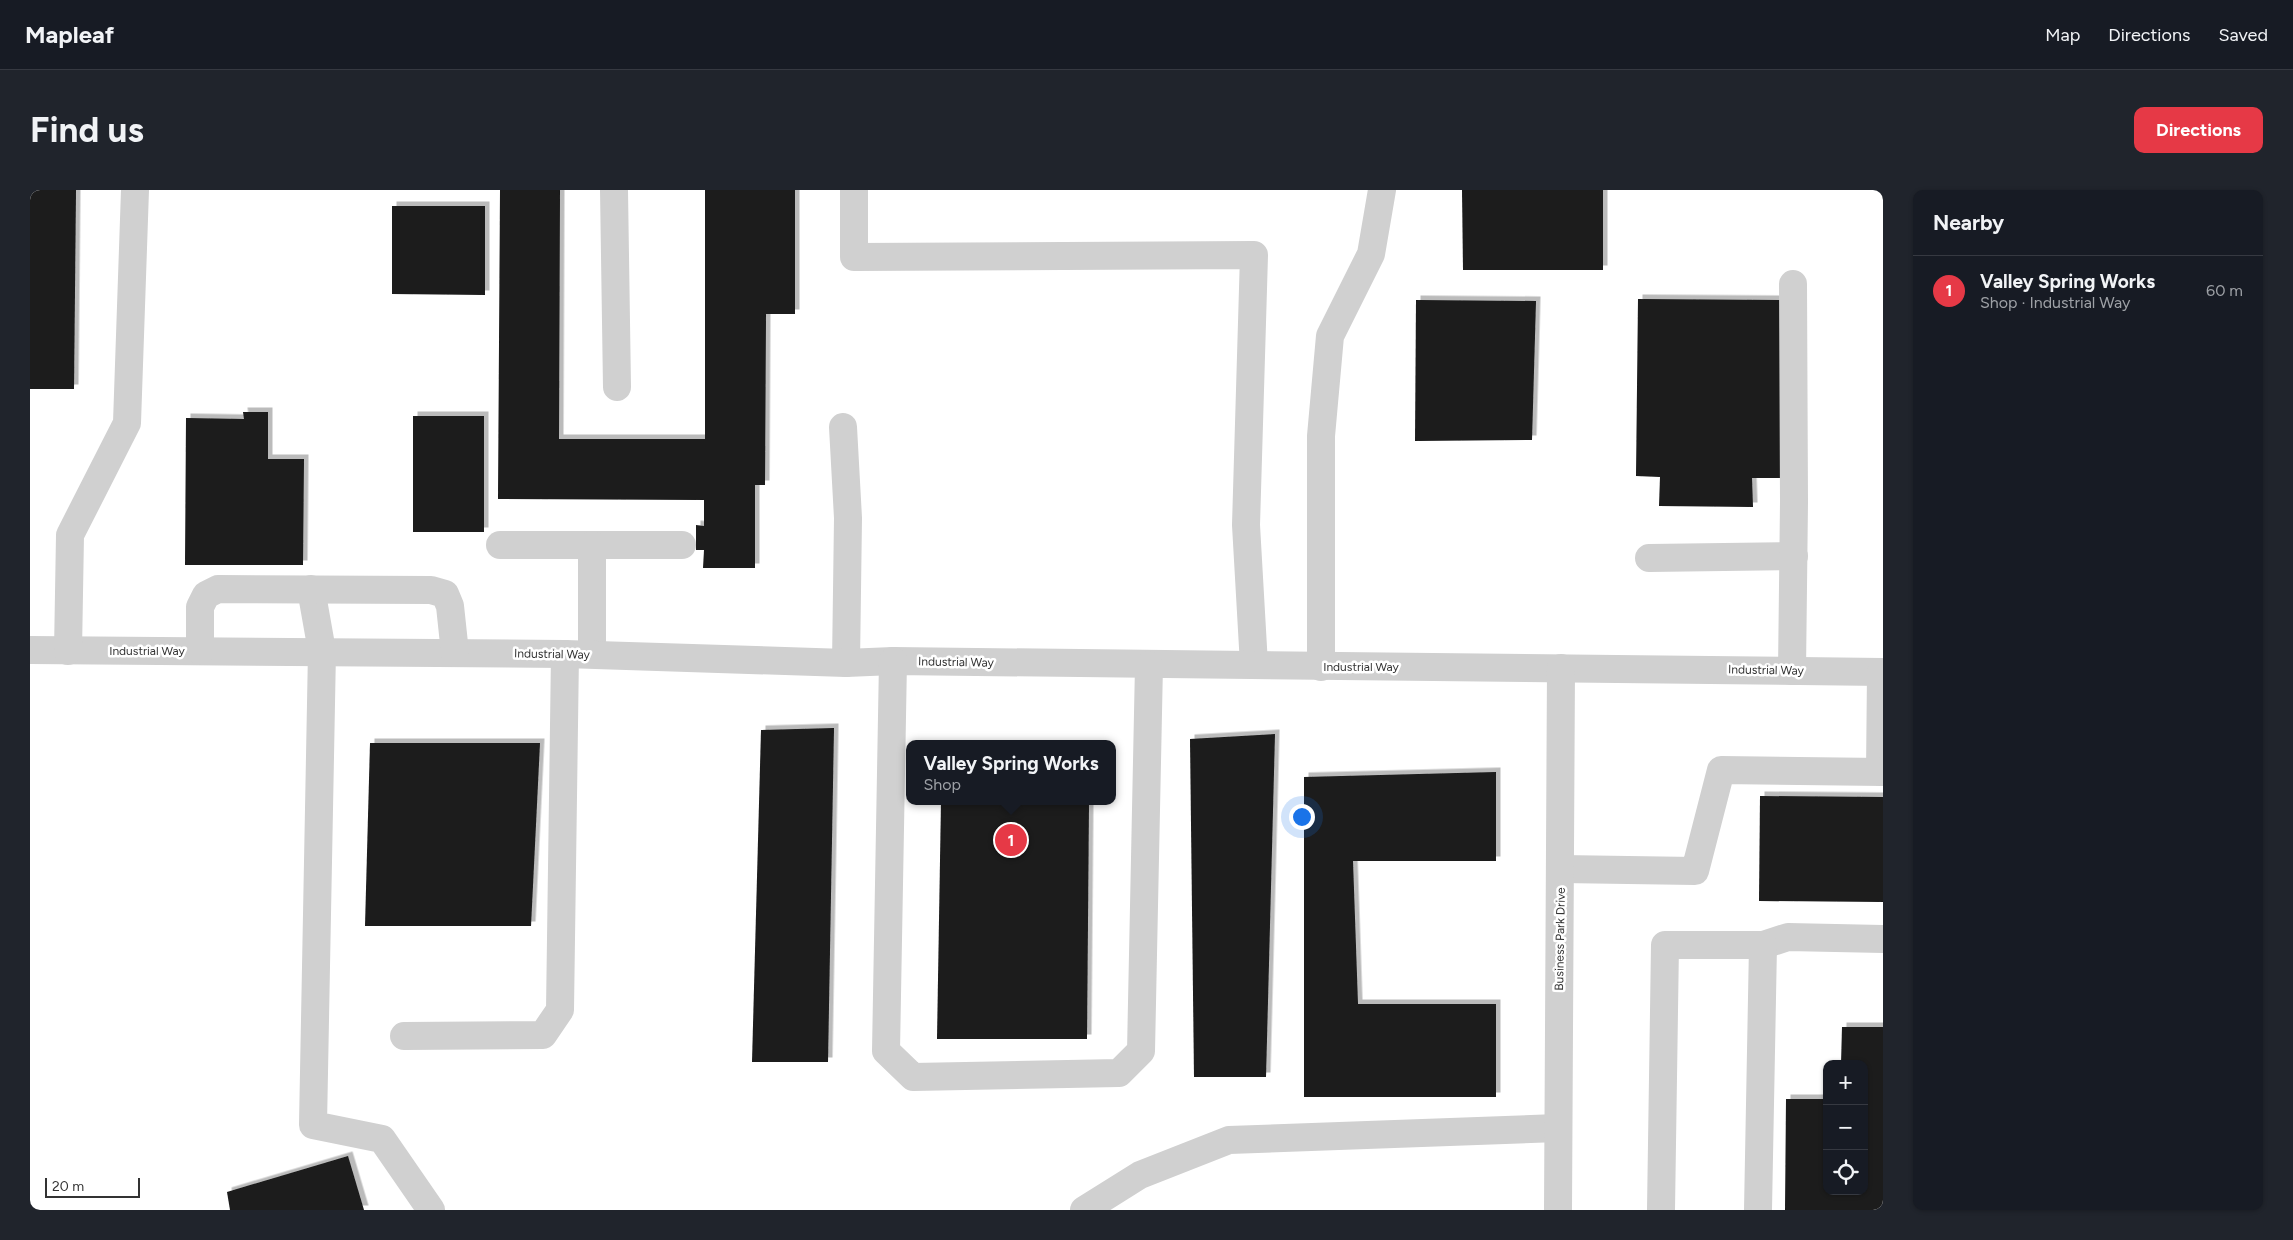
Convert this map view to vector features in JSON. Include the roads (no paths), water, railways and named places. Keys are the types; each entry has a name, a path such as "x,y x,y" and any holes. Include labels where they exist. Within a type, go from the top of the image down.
{"street":[{"path":"68,651 70,535 127,423 135,190"},
{"path":"614,190 618,387"},
{"path":"854,190 854,257 1254,255 1246,524 1254,665"},
{"path":"1321,667 1321,436 1330,336 1371,254 1382,190"},
{"path":"1792,284 1794,556 1792,671"},
{"path":"843,426 848,518 846,663"},
{"path":"500,545 682,545"},
{"path":"592,545 592,654"},
{"path":"1649,558 1794,556"},
{"path":"200,651 200,607 206,595 218,589 311,589 431,590 445,594 450,606 455,653"},
{"path":"311,589 322,651 313,1125 382,1139 431,1210"},
{"name":"Industrial Way","path":"30,650 592,654 846,663 893,661 1882,672"},
{"path":"404,1036 542,1035 560,1010 565,654"},
{"path":"893,661 886,1050 913,1077 1119,1073 1141,1050 1149,665"},
{"name":"Business Park Drive","path":"1558,1210 1561,668"},
{"path":"1560,869 1696,871 1721,770 1881,772 1882,672"},
{"path":"1661,1210 1665,945 1762,945 1788,937 1883,939"},
{"path":"1758,1210 1762,945"},
{"path":"1084,1210 1140,1174 1228,1140 1558,1128"}],"place":[{"name":"Valley Spring Works","path":"1011,840"}]}
